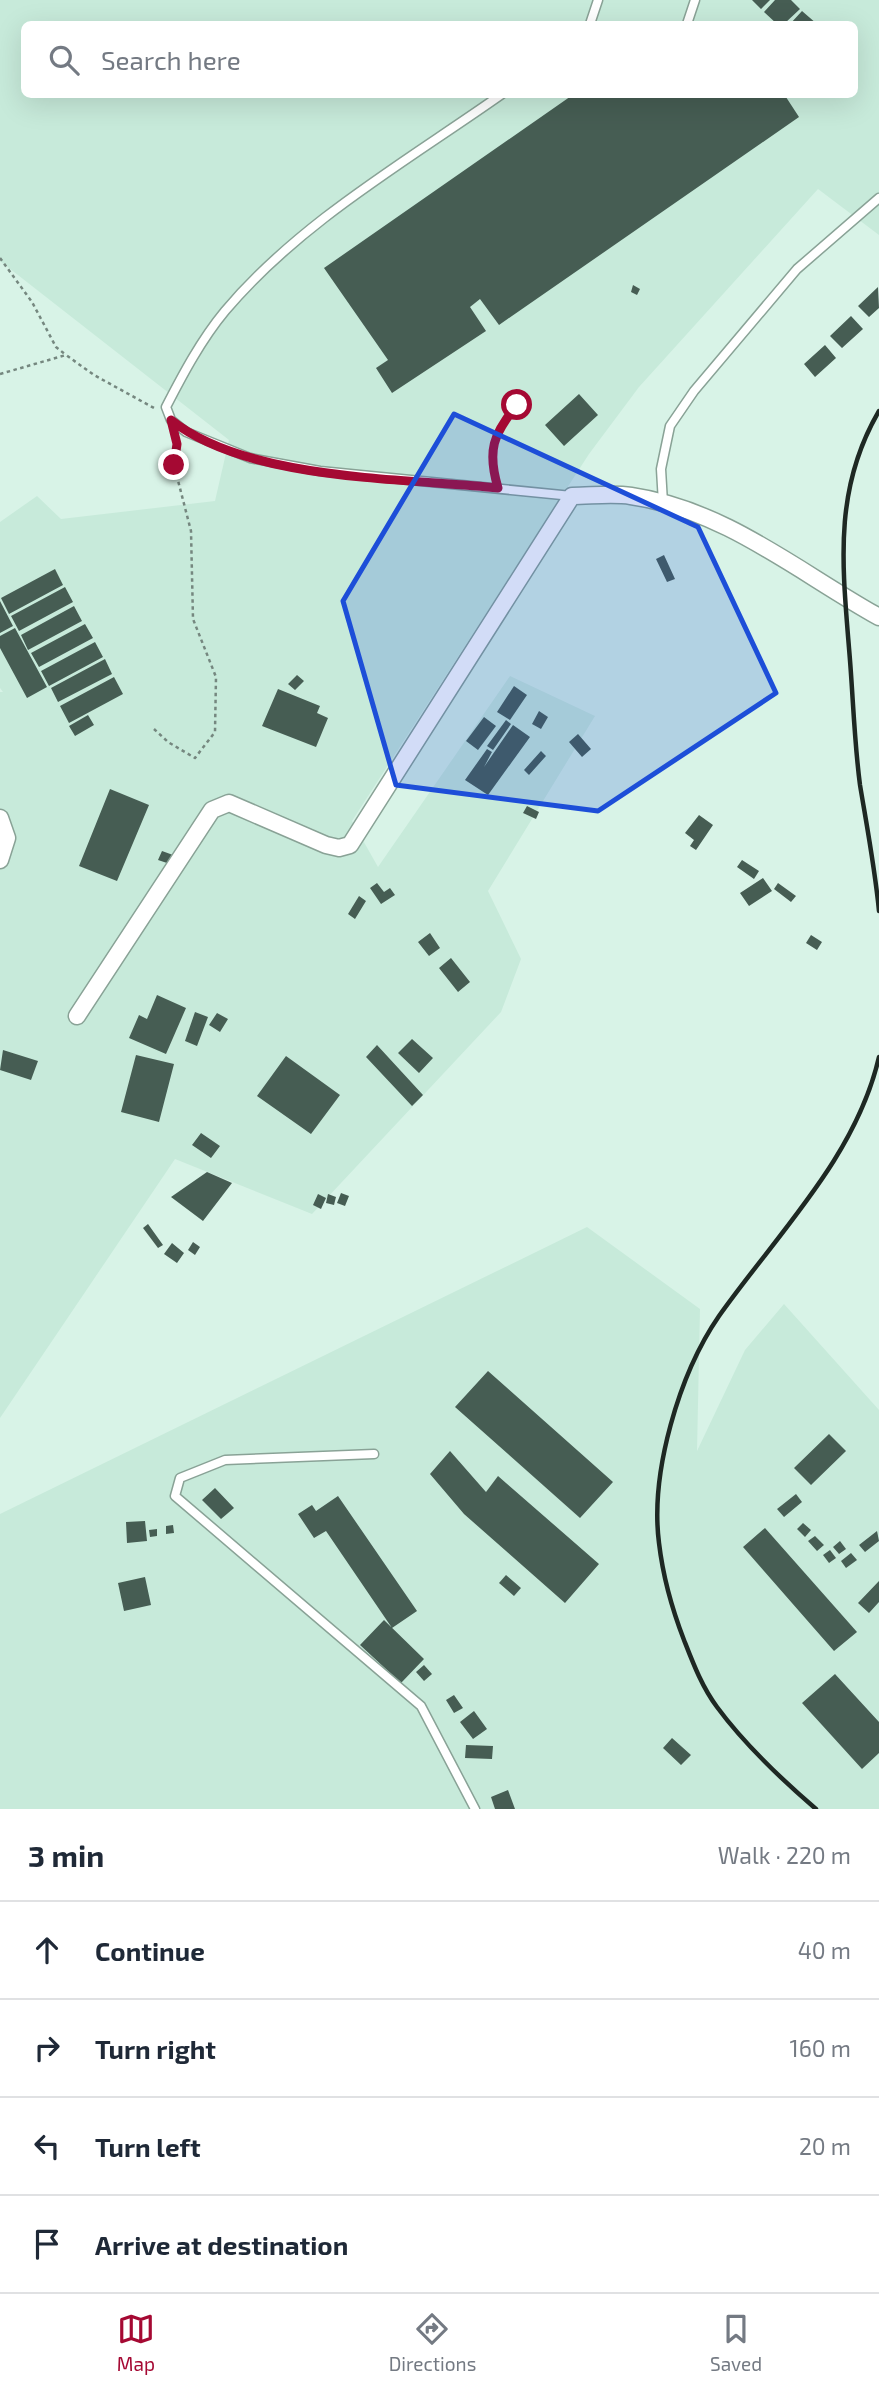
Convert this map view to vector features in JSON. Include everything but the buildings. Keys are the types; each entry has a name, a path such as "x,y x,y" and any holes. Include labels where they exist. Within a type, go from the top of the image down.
{"street":[{"path":"77,1016 212,810 220,804 229,803 326,845 339,848 350,845 572,496 629,496 663,503 716,521 763,545 879,617"},
{"path":"0,818 7,838 0,860"}],"lane":[{"path":"591,21 598,0"},
{"path":"688,21 695,0"},
{"path":"496,98 306,231 225,312 187,368 166,407 171,420 186,432 250,458 320,471 572,496"},
{"path":"663,503 661,469 670,426 694,391 797,269 879,198"},
{"path":"374,1454 225,1460 180,1478 176,1496 421,1706 475,1809"}],"path":[{"path":"0,258 32,302 56,347 171,420 177,444 174,465 191,531 193,619 216,677 215,732 195,758 168,742 153,729"},
{"path":"0,374 66,355"},
{"path":"498,488 491,464 497,429 517,405"}],"highlighted area":[{"path":"454,414 698,527 776,693 598,811 396,785 343,601"}],"shaded area":[{"path":"0,0 879,0 879,235 818,189 639,387 589,454 352,821 378,867 510,676 595,716 488,891 521,959 501,1012 312,1214 175,1159 0,1418 0,692 3,692 0,688 0,522 37,496 61,519 215,501 229,440 0,261"},
{"path":"587,1227 700,1309 697,1451 745,1350 784,1304 879,1410 879,1809 0,1809 0,1514"}],"railway":[{"path":"879,411 854,468 848,497 844,556 858,768 879,911"},
{"path":"816,1809 739,1735 702,1683 680,1628 666,1580 659,1543 659,1486 671,1425 691,1366 719,1316 834,1161 868,1093 879,1057"}],"route":[{"path":"174,465 177,444 171,420 186,432 250,458 320,471 498,488 491,464 497,429 517,405"}]}
